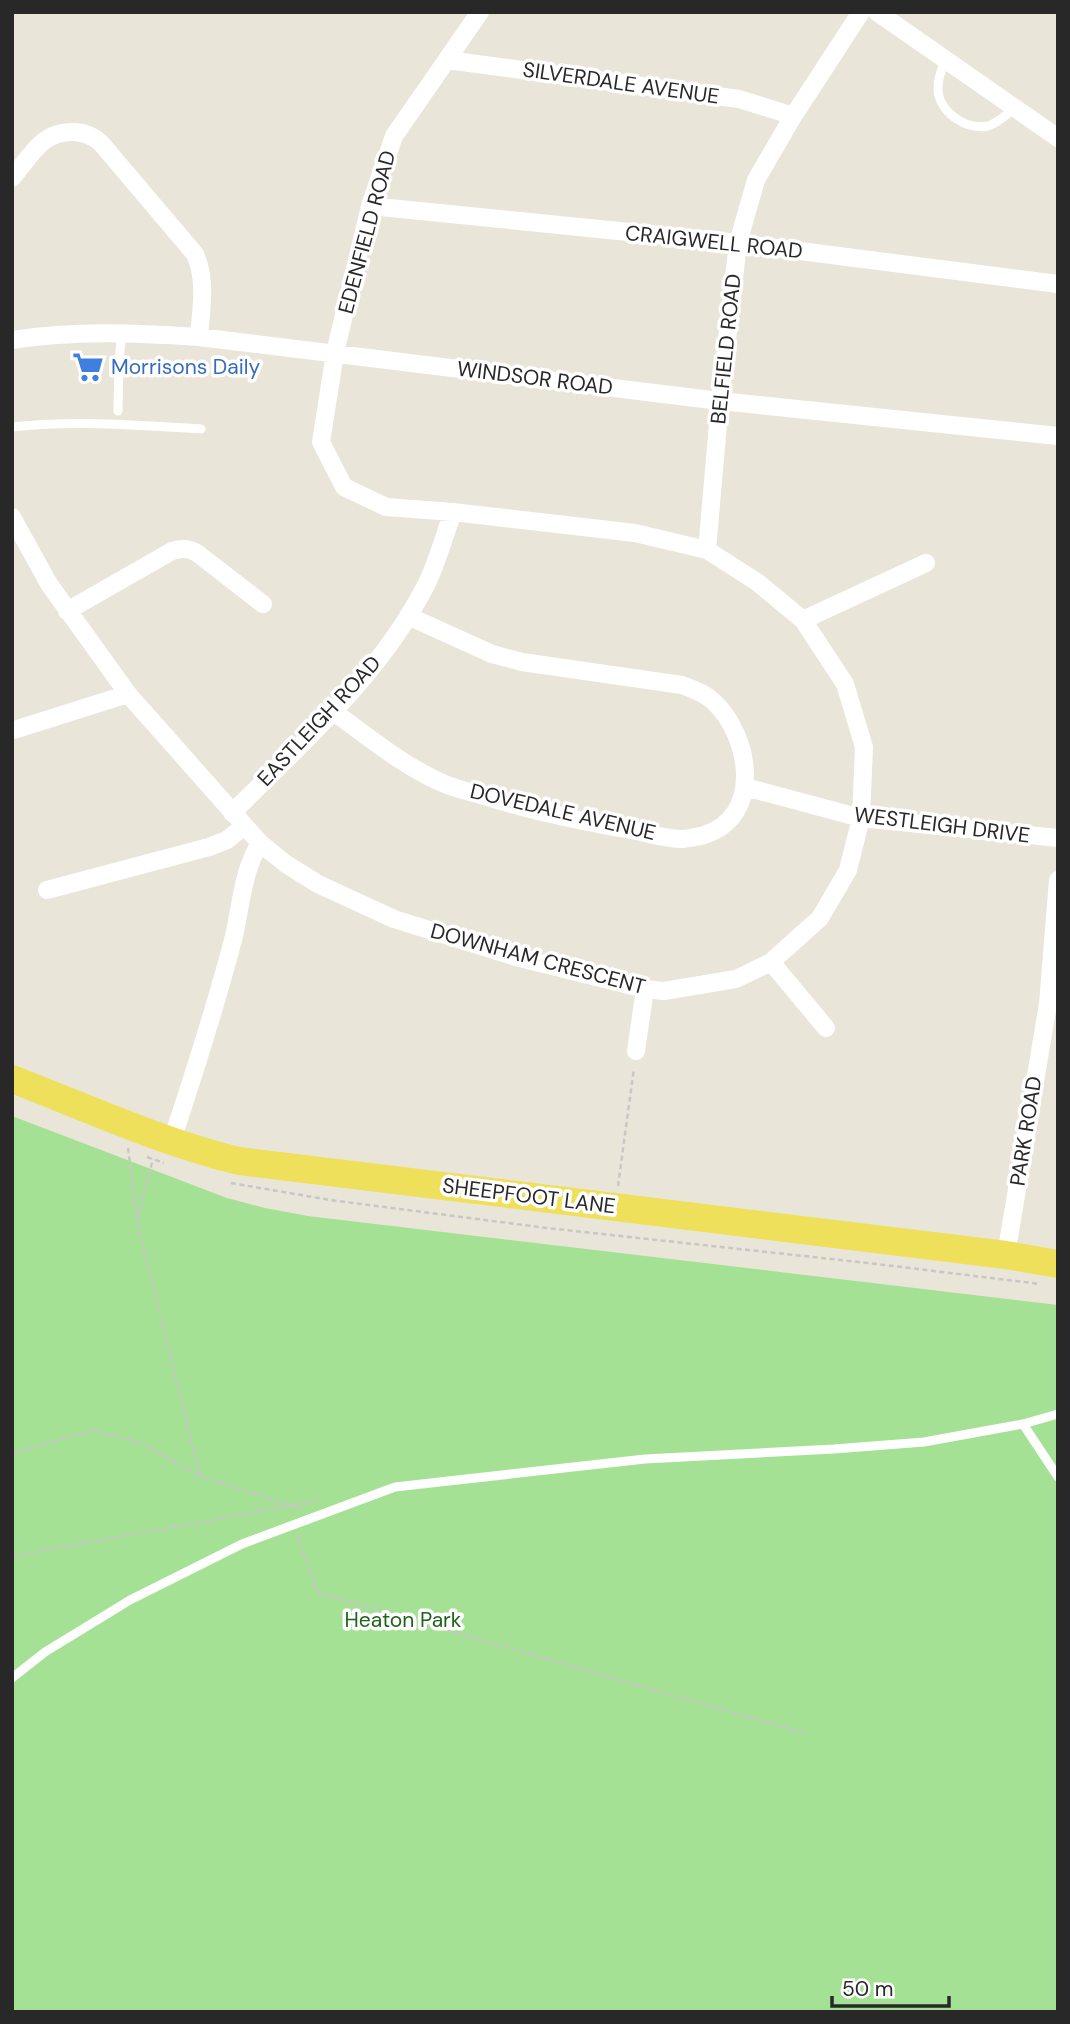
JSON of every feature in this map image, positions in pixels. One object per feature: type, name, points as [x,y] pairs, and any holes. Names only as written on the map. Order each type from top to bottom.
[{"type":"main road","name":"SHEEPFOOT LANE","points":[[12,1079],[213,1155],[239,1161],[1006,1255],[1058,1264]]},
{"type":"street","name":"EDENFIELD ROAD","points":[[335,353],[370,206],[394,136],[480,12]]},
{"type":"street","name":"BELFIELD ROAD","points":[[707,550],[738,243],[756,180],[792,118],[861,12]]},
{"type":"street","points":[[877,12],[1058,138]]},
{"type":"street","name":"SILVERDALE AVENUE","points":[[447,60],[739,99],[792,118]]},
{"type":"street","points":[[12,178],[41,142],[54,134],[91,135],[100,142],[195,254],[201,266],[203,280],[199,337]]},
{"type":"street","name":"CRAIGWELL ROAD","points":[[370,206],[738,243],[1058,284]]},
{"type":"street","name":"WINDSOR ROAD","points":[[12,340],[43,335],[122,332],[199,337],[720,401],[1058,436]]},
{"type":"street","name":"DOWNHAM CRESCENT","points":[[12,517],[49,584],[128,694],[260,843],[286,864],[318,884],[394,919],[516,957],[645,989],[664,991],[736,979],[771,962],[820,918],[848,870],[862,818],[864,747],[845,684],[803,620],[758,582],[707,550],[635,533],[386,507],[344,487],[321,442],[335,353]]},
{"type":"street","name":"EASTLEIGH ROAD","points":[[47,890],[227,840],[238,819],[374,666],[426,585],[453,512]]},
{"type":"street","points":[[67,611],[180,549],[190,549],[197,553],[263,604]]},
{"type":"street","points":[[803,620],[926,564]]},
{"type":"street","points":[[408,615],[492,654],[522,662],[682,685],[705,694],[717,704],[738,741],[744,761],[745,787]]},
{"type":"street","points":[[14,730],[128,694]]},
{"type":"street","name":"DOVEDALE AVENUE","points":[[334,712],[390,754],[441,783],[510,804],[592,823],[682,839],[704,835],[730,821],[738,811],[745,787]]},
{"type":"street","name":"WESTLEIGH DRIVE","points":[[745,787],[862,818],[1058,838]]},
{"type":"street","points":[[167,1138],[216,1001],[240,915],[248,869],[260,843]]},
{"type":"street","name":"PARK ROAD","points":[[1006,1255],[1053,1004],[1058,880]]},
{"type":"street","points":[[771,962],[826,1028]]},
{"type":"street","points":[[636,1051],[645,989]]},
{"type":"lane","points":[[945,60],[937,88],[941,103],[953,117],[967,125],[985,127],[1000,120],[1015,108]]},
{"type":"lane","points":[[118,411],[122,332]]},
{"type":"lane","points":[[12,427],[42,424],[123,424],[201,429]]},
{"type":"lane","points":[[12,1678],[45,1652],[130,1600],[242,1544],[394,1487],[645,1459],[834,1450],[924,1442],[1023,1424],[1058,1414]]},
{"type":"lane","points":[[1023,1424],[1058,1477]]},
{"type":"path","points":[[615,1207],[636,1051]]},
{"type":"path","points":[[137,1221],[167,1138]]},
{"type":"path","points":[[128,1148],[137,1221],[200,1476]]},
{"type":"path","points":[[12,1453],[93,1430],[141,1443],[200,1476],[321,1515]]},
{"type":"path","points":[[12,1556],[330,1499]]},
{"type":"path","points":[[293,1525],[318,1594],[807,1734]]},
{"type":"green space","name":"Heaton Park","points":[[12,1116],[227,1198],[308,1216],[1058,1305],[1058,2012],[12,2012]]},
{"type":"place","name":"Morrisons Daily","points":[[88,367]]}]
